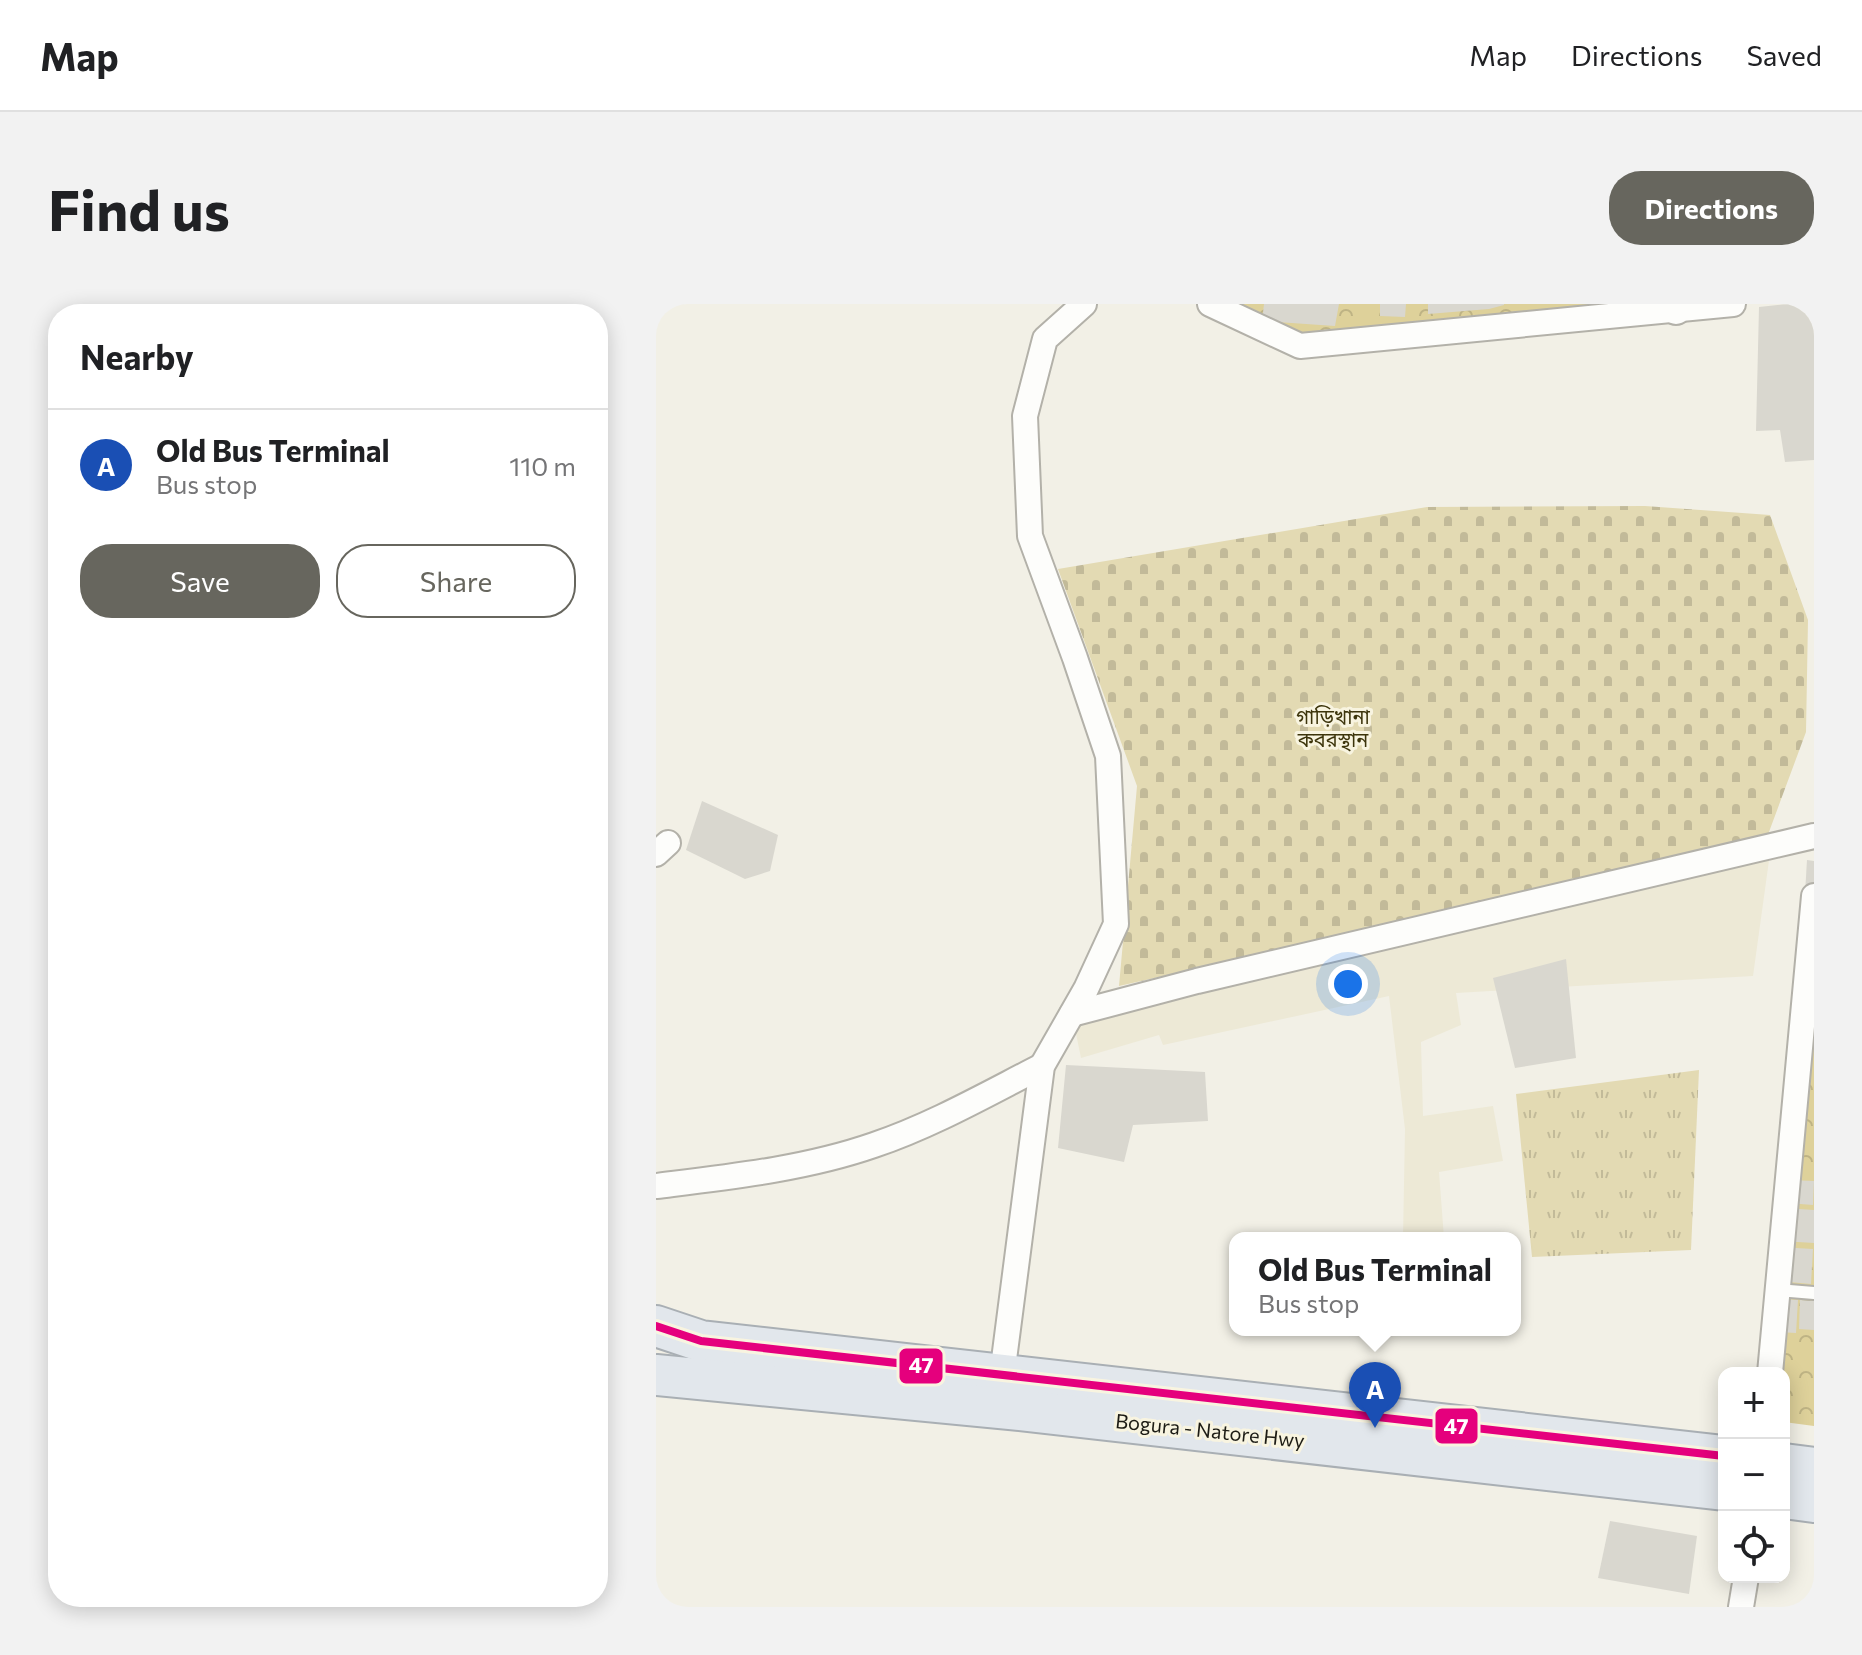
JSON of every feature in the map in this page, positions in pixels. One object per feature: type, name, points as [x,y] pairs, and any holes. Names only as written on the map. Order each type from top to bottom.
[{"type":"highway","name":"Bogura - Natore Hwy","points":[[656,1326],[698,1360],[1026,1411],[1718,1489]]},
{"type":"highway","name":"Bogura - Natore Hwy","points":[[698,1360],[1002,1375],[1718,1455]]},
{"type":"highway","points":[[656,1375],[698,1360]]},
{"type":"highway","points":[[1790,1465],[1814,1468]]},
{"type":"highway","points":[[1790,1499],[1814,1502]]},
{"type":"street","points":[[1002,1375],[1042,1066],[1072,1014],[1116,924],[1108,756],[1030,536],[1025,416],[1045,339],[1084,304]]},
{"type":"street","points":[[1210,304],[1300,346],[1676,307],[1733,304]]},
{"type":"street","points":[[1072,1014],[1212,977],[1814,836]]},
{"type":"street","points":[[1771,1367],[1814,896]]},
{"type":"street","points":[[656,1186],[729,1177],[874,1145],[946,1116],[1042,1066]]},
{"type":"street","points":[[1741,1607],[1745,1583]]},
{"type":"lane","points":[[1777,1290],[1814,1293]]},
{"type":"shaded area","points":[[1771,846],[1753,976],[1456,993],[1461,1025],[1421,1042],[1423,1116],[1493,1106],[1503,1161],[1439,1172],[1444,1232],[1403,1232],[1405,1129],[1389,996],[1163,1045],[1159,1035],[1081,1058],[1072,1014]]},
{"type":"green space","points":[[1210,304],[1740,304],[1300,346]]},
{"type":"green space","name":"গাড়িখানা কবরস্থান","points":[[1645,506],[1770,515],[1808,620],[1806,732],[1766,840],[1119,986],[1137,786],[1058,569],[1427,507]]},
{"type":"green space","points":[[1814,896],[1814,1426],[1790,1423],[1790,1367],[1771,1367]]},
{"type":"green space","points":[[1699,1070],[1691,1250],[1532,1257],[1516,1094]]},
{"type":"building","points":[[1264,304],[1339,304],[1335,326],[1262,321]]},
{"type":"building","points":[[1380,304],[1406,304],[1405,317],[1380,316]]},
{"type":"building","points":[[1428,304],[1504,304],[1504,305],[1428,314]]},
{"type":"building","points":[[1814,304],[1814,460],[1785,462],[1780,430],[1756,431],[1759,307]]},
{"type":"building","points":[[702,801],[778,835],[770,871],[745,879],[686,850]]},
{"type":"building","points":[[1807,860],[1814,861],[1814,911],[1804,910]]},
{"type":"building","points":[[1566,959],[1576,1058],[1515,1068],[1493,978]]},
{"type":"building","points":[[1066,1065],[1205,1072],[1208,1121],[1133,1125],[1124,1162],[1058,1148]]},
{"type":"building","points":[[1790,1180],[1814,1181],[1813,1205],[1788,1203]]},
{"type":"building","points":[[1784,1208],[1814,1210],[1814,1243],[1782,1241]]},
{"type":"building","points":[[1779,1247],[1813,1249],[1811,1284],[1777,1281]]},
{"type":"building","points":[[1780,1299],[1798,1300],[1796,1333],[1778,1332]]},
{"type":"building","points":[[1800,1300],[1814,1301],[1814,1330],[1799,1329]]},
{"type":"building","points":[[1610,1521],[1697,1536],[1689,1594],[1598,1578]]},
{"type":"transit line","name":"47","points":[[656,1326],[701,1341],[1718,1455]]},
{"type":"place","name":"Old Bus Terminal","points":[[1375,1428]]}]
